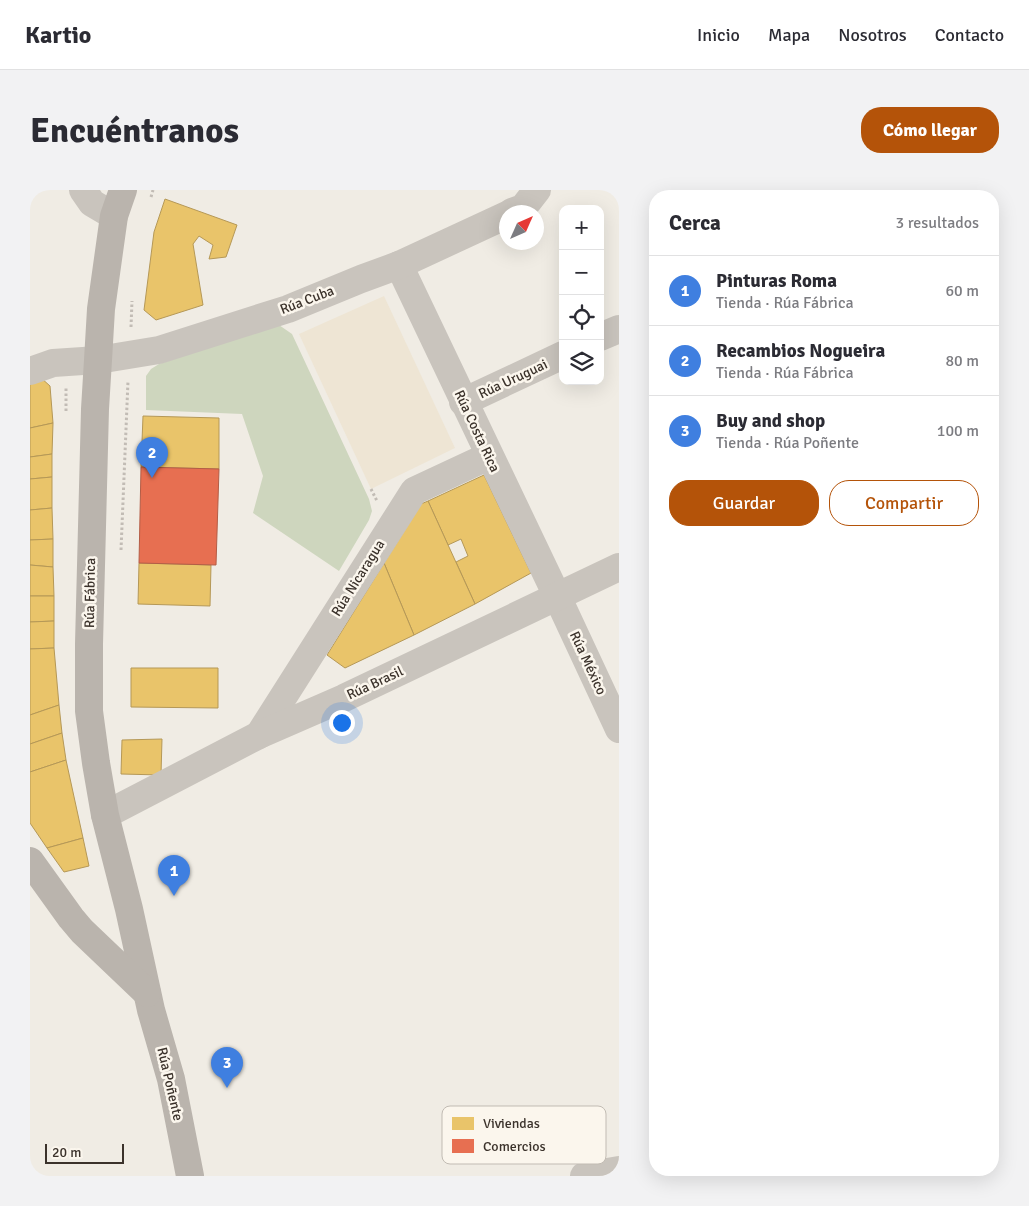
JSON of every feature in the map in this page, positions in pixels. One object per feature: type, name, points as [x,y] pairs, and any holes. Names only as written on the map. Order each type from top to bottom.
[{"type":"street","points":[[83,190],[92,203],[114,216]]},
{"type":"street","name":"Rúa Fábrica","points":[[123,190],[114,216],[101,310],[95,418],[89,712],[105,815],[147,993]]},
{"type":"street","points":[[525,205],[537,190]]},
{"type":"street","name":"Rúa Cuba","points":[[30,371],[53,363],[98,360],[152,351],[288,309],[361,278],[398,266],[499,218]]},
{"type":"street","name":"Rúa Costa Rica","points":[[398,266],[557,596]]},
{"type":"street","points":[[604,336],[619,329]]},
{"type":"street","name":"Rúa Uruguai","points":[[463,402],[559,357]]},
{"type":"street","name":"Rúa Nicaragua","points":[[259,735],[414,491],[488,456]]},
{"type":"street","name":"Rúa Brasil","points":[[105,815],[259,735],[344,698],[619,567]]},
{"type":"street","name":"Rúa México","points":[[557,596],[619,729]]},
{"type":"street","points":[[30,861],[82,931],[147,993]]},
{"type":"street","points":[[82,931],[92,933],[108,929],[125,917],[128,909]]},
{"type":"street","name":"Rúa Poñente","points":[[147,993],[171,1079],[190,1176]]},
{"type":"street","points":[[584,1176],[619,1170]]},
{"type":"green space","points":[[279,325],[292,334],[369,499],[372,511],[369,520],[339,571],[253,513],[263,476],[242,414],[146,410],[146,376],[151,369],[159,364]]},
{"type":"shaded area","points":[[384,296],[455,448],[371,489],[299,334]]},
{"type":"building: Viviendas","points":[[165,199],[237,225],[226,257],[209,259],[213,245],[199,236],[193,244],[203,305],[156,320],[144,310],[154,232]]},
{"type":"building: Viviendas","points":[[40,377],[50,386],[53,423],[30,428],[30,381]]},
{"type":"building: Viviendas","points":[[143,416],[219,418],[219,469],[141,467]]},
{"type":"building: Viviendas","points":[[53,423],[52,454],[30,457],[30,428]]},
{"type":"building: Viviendas","points":[[52,454],[52,477],[30,479],[30,457]]},
{"type":"building: Viviendas","points":[[484,475],[531,573],[475,604],[456,562],[468,556],[461,539],[448,545],[428,501]]},
{"type":"building: Viviendas","points":[[52,477],[52,508],[30,510],[30,479]]},
{"type":"building: Viviendas","points":[[428,501],[475,604],[414,635],[384,563],[421,504]]},
{"type":"building: Viviendas","points":[[52,508],[53,539],[30,540],[30,510]]},
{"type":"building: Viviendas","points":[[53,539],[53,567],[30,565],[30,540]]},
{"type":"building: Viviendas","points":[[139,563],[211,565],[210,606],[138,604]]},
{"type":"building: Viviendas","points":[[384,563],[414,635],[345,668],[327,655]]},
{"type":"building: Viviendas","points":[[30,565],[53,567],[54,596],[30,596]]},
{"type":"building: Viviendas","points":[[30,596],[54,596],[54,621],[30,622]]},
{"type":"building: Viviendas","points":[[54,621],[54,648],[30,649],[30,622]]},
{"type":"building: Viviendas","points":[[54,648],[59,705],[30,715],[30,649]]},
{"type":"building: Viviendas","points":[[131,668],[218,668],[218,708],[131,707]]},
{"type":"building: Viviendas","points":[[59,705],[62,733],[30,744],[30,715]]},
{"type":"building: Viviendas","points":[[62,733],[66,760],[30,772],[30,744]]},
{"type":"building: Viviendas","points":[[162,739],[161,775],[121,774],[122,740]]},
{"type":"building: Viviendas","points":[[66,760],[83,838],[47,848],[30,823],[30,772]]},
{"type":"building: Viviendas","points":[[83,838],[89,866],[64,872],[47,848]]},
{"type":"building: Comercios","points":[[141,467],[219,469],[216,565],[139,563]]},
{"type":"place","name":"Recambios Nogueira","points":[[152,478]]},
{"type":"place","name":"Pinturas Roma","points":[[174,896]]},
{"type":"place","name":"Buy and shop","points":[[227,1088]]}]
